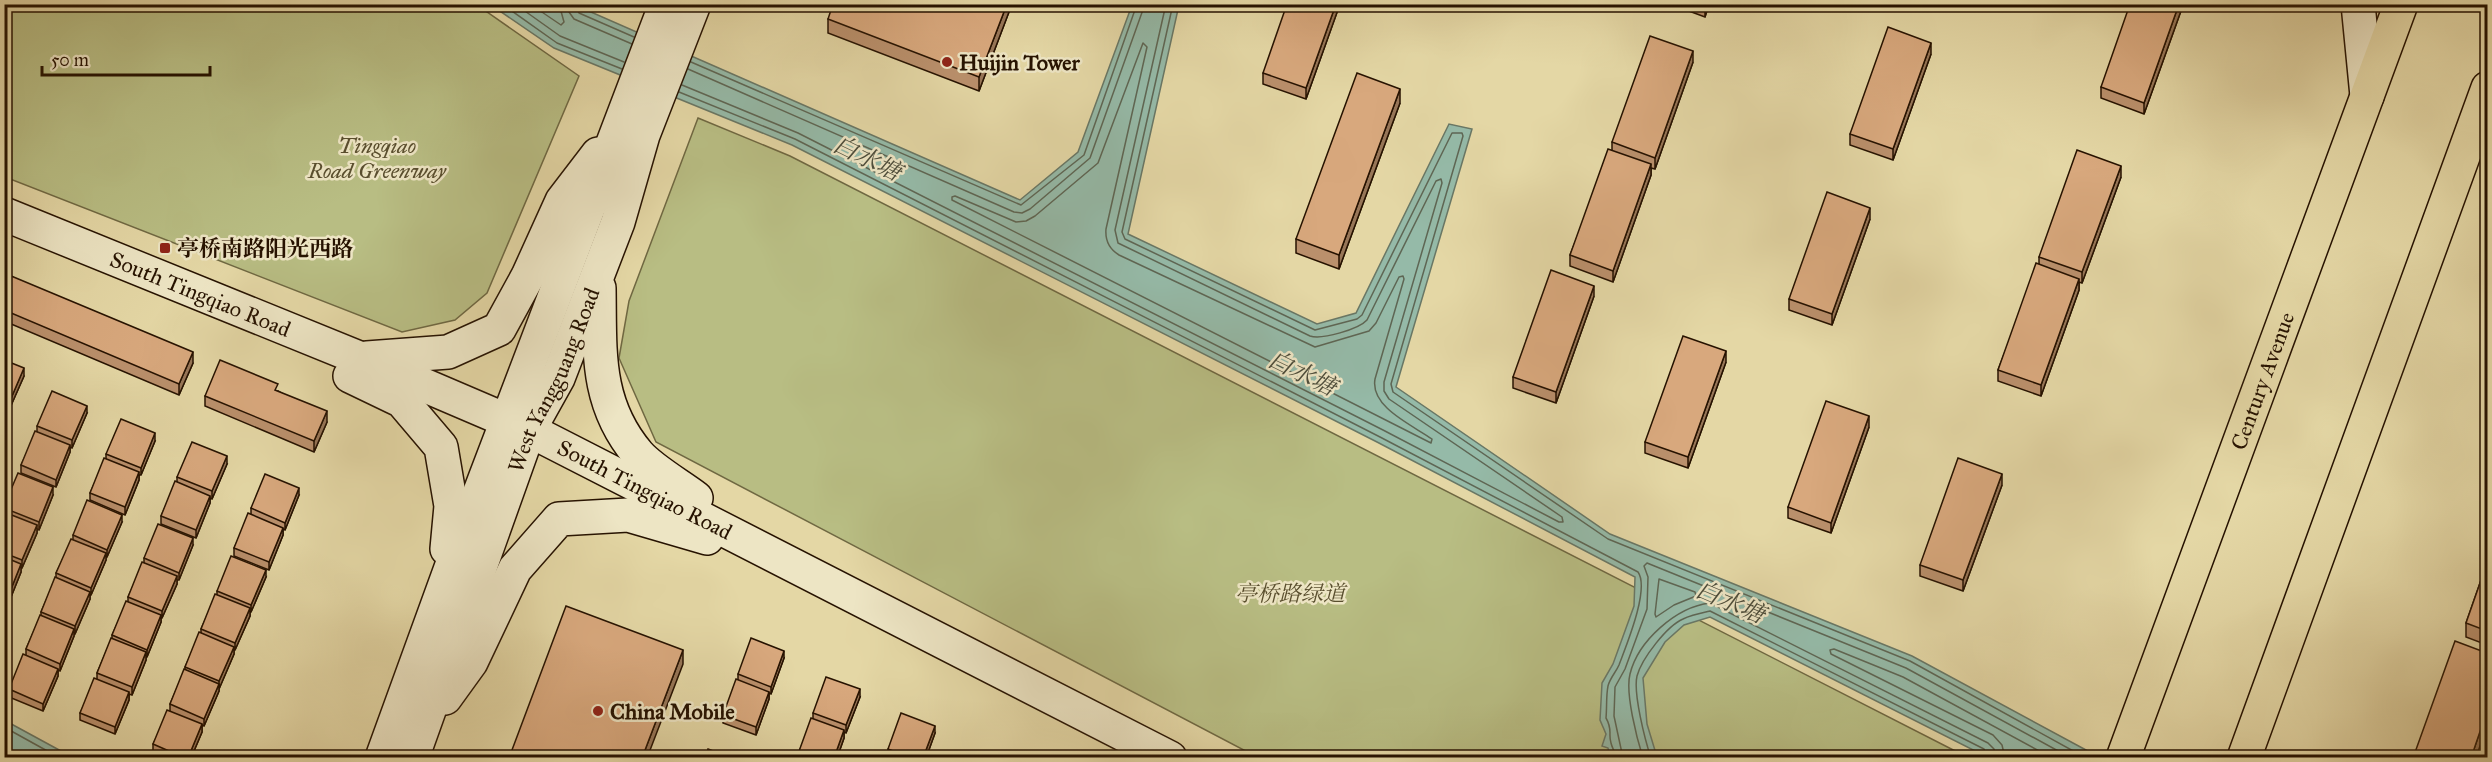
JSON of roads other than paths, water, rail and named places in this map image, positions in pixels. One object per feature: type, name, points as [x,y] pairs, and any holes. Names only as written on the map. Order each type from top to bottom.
[{"type":"main road","name":"Century Avenue","points":[[2123,757],[2401,4]]},
{"type":"main road","points":[[2244,758],[2487,88]]},
{"type":"street","name":"West Yangguang Road","points":[[382,758],[444,589],[519,426],[558,378],[618,222],[631,131],[666,4]]},
{"type":"street","name":"West Yangguang Road","points":[[417,745],[519,426],[631,131],[693,4]]},
{"type":"street","points":[[2358,4],[2367,96]]},
{"type":"street","points":[[362,359],[447,352],[499,328],[528,276],[562,201],[631,131]]},
{"type":"street","points":[[2435,232],[2487,134]]},
{"type":"street","name":"South Tingqiao Road","points":[[4,214],[362,359],[519,426],[1170,758]]},
{"type":"street","points":[[599,271],[600,368],[612,417],[639,455],[786,561]]},
{"type":"street","points":[[298,333],[341,371],[402,401],[441,447],[452,506],[444,589]]},
{"type":"street","points":[[417,745],[471,662],[515,569],[559,519],[628,515],[786,561]]},
{"type":"water","name":"白水塘","points":[[491,5],[575,5],[1020,200],[1078,152],[1132,5],[1179,5],[1128,234],[1317,324],[1356,313],[1449,124],[1472,129],[1396,387],[1610,534],[1912,656],[2099,757],[1987,757],[1710,617],[1684,625],[1665,642],[1643,678],[1647,724],[1657,757],[1610,757],[1608,748],[1602,746],[1606,734],[1600,720],[1602,683],[1613,664],[1634,606],[1635,577],[1377,442],[792,145],[554,48]]},
{"type":"water","points":[[4,720],[72,757],[5,757]]},
{"type":"place","name":"Huijin Tower","points":[[947,62]]},
{"type":"place","name":"亭桥南路阳光西路","points":[[165,248]]},
{"type":"place","name":"China Mobile","points":[[598,711]]},
{"type":"park label","name":"Tingqiao Road Greenway","points":[[377,158]]},
{"type":"park label","name":"亭桥路绿道","points":[[1290,593]]}]
